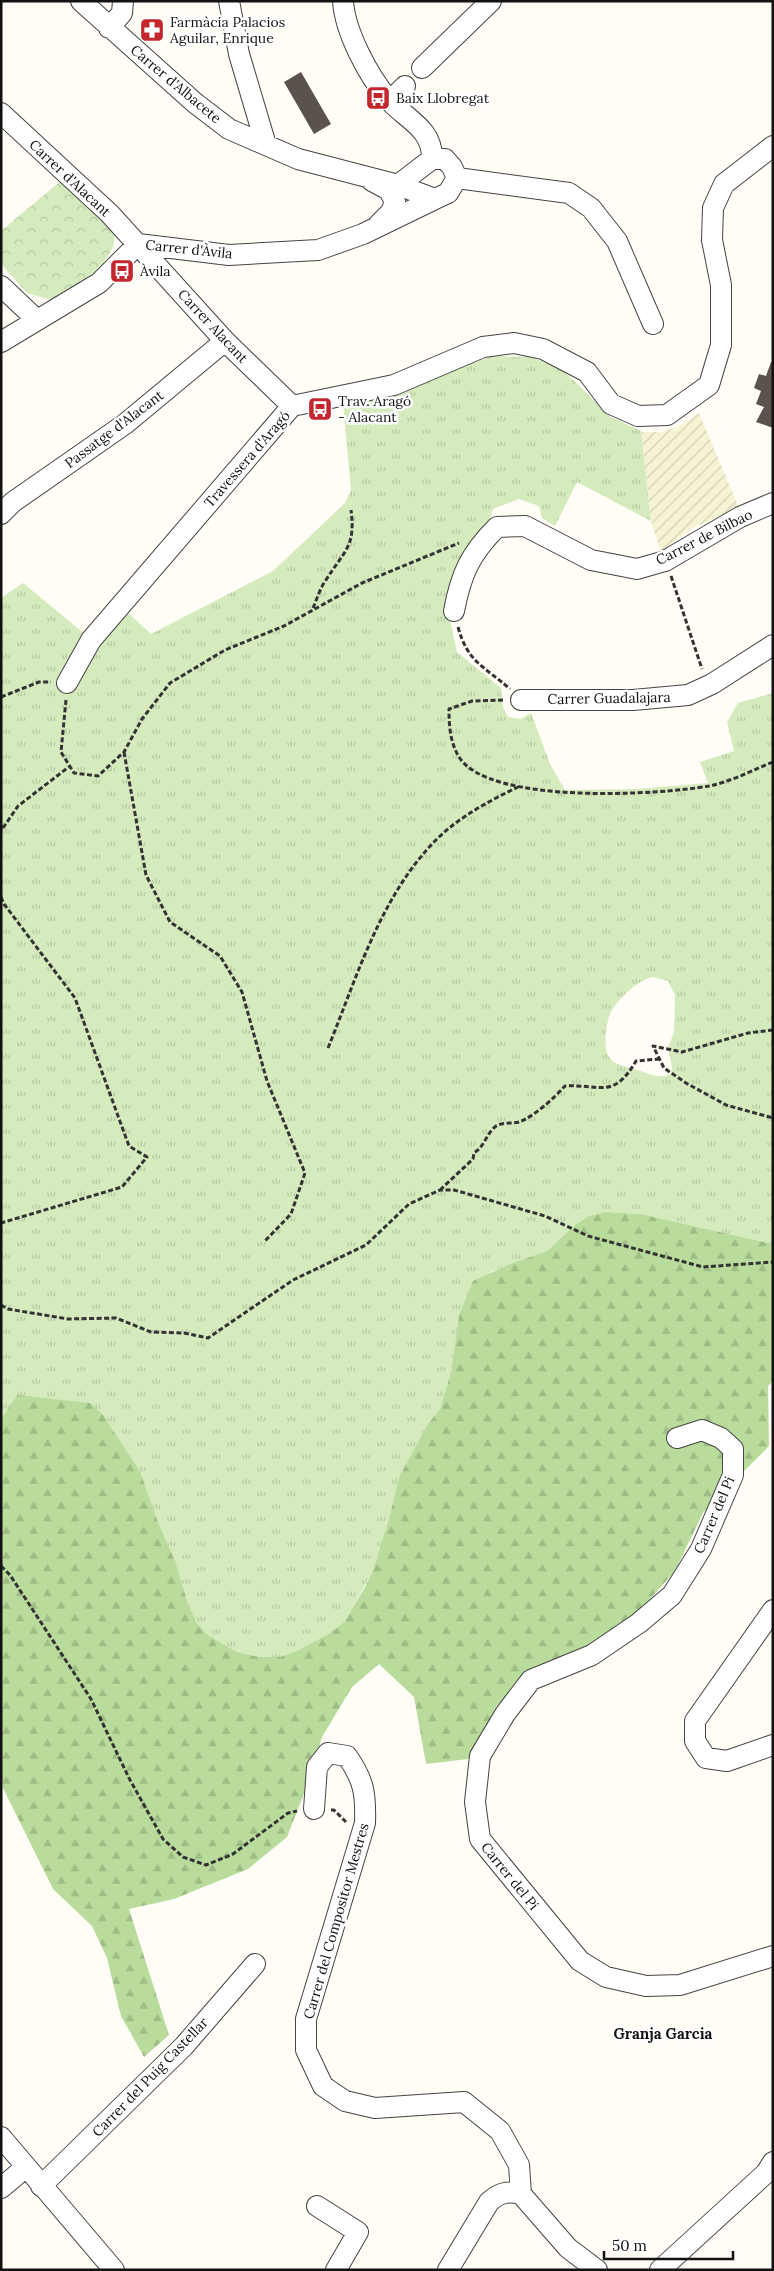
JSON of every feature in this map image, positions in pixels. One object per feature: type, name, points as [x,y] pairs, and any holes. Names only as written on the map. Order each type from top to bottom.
[{"type":"street","name":"Carrer d'Albacete","points":[[81,1],[109,28],[195,102],[229,128],[298,159],[366,178],[398,184],[435,199]]},
{"type":"street","points":[[109,28],[122,14],[123,1]]},
{"type":"street","points":[[230,1],[239,54],[266,145]]},
{"type":"street","points":[[343,1],[344,15],[352,39],[390,101],[422,128],[432,148],[427,163]]},
{"type":"street","points":[[422,68],[491,1]]},
{"type":"street","points":[[390,101],[405,86]]},
{"type":"street","name":"Carrer d'Alacant","points":[[1,113],[110,214],[138,244]]},
{"type":"street","name":"Travessera d'Aragó","points":[[68,683],[91,640],[292,406],[394,384],[483,347],[514,343],[543,349],[587,372],[611,404],[638,416],[666,415],[709,384],[720,344],[720,285],[712,240],[713,208],[724,184],[773,146]]},
{"type":"street","points":[[398,184],[427,163],[444,159],[452,167],[457,178]]},
{"type":"street","name":"Carrer d'Albacete","points":[[366,178],[390,175],[427,163]]},
{"type":"street","name":"Carrer d'Àvila","points":[[366,178],[389,190],[395,202],[391,212],[374,228]]},
{"type":"street","points":[[435,199],[448,192],[457,178]]},
{"type":"street","points":[[457,178],[569,193],[591,208],[617,241],[653,324]]},
{"type":"street","name":"Carrer d'Àvila","points":[[1,342],[99,283],[138,244],[229,255],[318,250],[374,228],[435,199]]},
{"type":"street","name":"Carrer Alacant","points":[[138,244],[225,341],[292,406]]},
{"type":"street","points":[[2,288],[37,320]]},
{"type":"street","name":"Passatge d'Alacant","points":[[5,502],[126,424],[225,341]]},
{"type":"street","name":"Carrer de Bilbao","points":[[454,611],[460,581],[468,560],[496,527],[525,526],[591,560],[637,569],[665,561],[740,517],[773,503]]},
{"type":"street","name":"Carrer Guadalajara","points":[[521,700],[633,700],[688,696],[712,684],[773,645]]},
{"type":"street","name":"Carrer del Pi","points":[[677,1438],[702,1430],[720,1438],[733,1450],[733,1475],[701,1549],[672,1595],[639,1623],[592,1655],[531,1680],[520,1694],[505,1714],[480,1756],[475,1802],[480,1839],[580,1961],[606,1977],[646,1986],[680,1985],[773,1956]]},
{"type":"street","points":[[773,1610],[695,1721],[695,1740],[706,1758],[727,1762],[773,1744]]},
{"type":"street","name":"Carrer del Compositor Mestres","points":[[314,1809],[317,1767],[328,1753],[348,1756],[360,1773],[366,1796],[365,1823],[306,2019],[306,2050],[323,2086],[345,2101],[375,2108],[464,2102],[500,2132],[519,2165],[521,2194]]},
{"type":"street","name":"Carrer del Puig Castellar","points":[[41,2186],[184,2046],[255,1964]]},
{"type":"street","points":[[1,2137],[114,2270]]},
{"type":"street","points":[[660,2270],[766,2173],[773,2162]]},
{"type":"street","points":[[1,2188],[26,2167]]},
{"type":"street","points":[[448,2270],[489,2202],[497,2195],[510,2191],[521,2194],[568,2248],[596,2270]]},
{"type":"street","points":[[317,2206],[358,2232],[336,2270]]},
{"type":"path","points":[[312,610],[325,580],[345,555],[354,530],[351,510]]},
{"type":"path","points":[[1,697],[39,682],[68,683],[62,752],[74,773],[98,776],[124,752],[142,719],[170,683],[224,650],[284,626],[362,583],[463,542]]},
{"type":"path","points":[[671,576],[704,675]]},
{"type":"path","points":[[454,611],[464,648],[474,660],[521,700]]},
{"type":"path","points":[[521,700],[472,701],[449,709],[449,734],[460,758],[476,772],[518,787],[563,793],[684,789],[711,786],[773,762]]},
{"type":"path","points":[[124,752],[146,875],[170,922],[220,956],[242,992],[267,1081],[305,1173],[291,1214],[264,1242]]},
{"type":"path","points":[[1,832],[2,826],[18,806],[70,766]]},
{"type":"path","points":[[328,1048],[378,927],[400,884],[438,839],[470,812],[518,787]]},
{"type":"path","points":[[1,896],[4,904],[75,998],[129,1146],[147,1157],[122,1187],[1,1223]]},
{"type":"path","points":[[773,1030],[740,1035],[682,1052],[653,1046],[664,1068],[686,1083],[726,1105],[773,1118]]},
{"type":"path","points":[[1,1305],[8,1309],[68,1319],[116,1318],[151,1332],[184,1333],[208,1338],[293,1280],[366,1245],[409,1204],[440,1190],[473,1159],[474,1153],[480,1149],[487,1135],[497,1125],[519,1122],[558,1094],[565,1086],[594,1089],[619,1084],[628,1075],[636,1061],[659,1059]]},
{"type":"path","points":[[440,1190],[454,1190],[545,1216],[588,1236],[703,1266],[773,1262]]},
{"type":"path","points":[[1,1566],[10,1575],[91,1699],[130,1780],[163,1839],[183,1857],[206,1865],[233,1854],[288,1812],[314,1809],[334,1810],[361,1838]]},
{"type":"shaded area","points":[[699,413],[739,508],[690,529],[661,553],[651,521],[641,432],[660,432],[678,427]]},
{"type":"green space","points":[[62,180],[112,229],[114,240],[111,250],[95,271],[51,300],[27,293],[1,264],[1,231]]},
{"type":"green space","points":[[493,356],[532,357],[565,372],[611,417],[641,431],[651,521],[577,482],[555,526],[542,518],[539,506],[519,499],[493,509],[488,525],[458,563],[448,611],[457,652],[501,688],[503,707],[508,717],[521,719],[531,713],[550,764],[565,790],[637,789],[708,783],[700,762],[734,751],[727,722],[738,703],[773,693],[773,1244],[641,1214],[606,1212],[589,1216],[575,1225],[547,1251],[491,1272],[459,1316],[451,1372],[440,1409],[427,1425],[399,1477],[390,1515],[373,1570],[345,1621],[332,1632],[299,1650],[280,1657],[260,1657],[237,1652],[208,1635],[197,1623],[188,1604],[176,1563],[158,1522],[140,1471],[103,1415],[8,1411],[1,1420],[1,598],[23,583],[98,645],[127,612],[151,634],[273,571],[345,503],[351,490],[343,404],[424,381]],"holes":[[[653,977],[668,981],[675,995],[674,1032],[668,1048],[672,1066],[671,1074],[656,1076],[616,1063],[610,1058],[606,1049],[607,1027],[612,1010],[624,995],[641,982]]]},
{"type":"green space","points":[[606,1212],[641,1214],[773,1244],[773,1381],[768,1386],[769,1446],[703,1513],[675,1571],[643,1607],[602,1639],[540,1671],[497,1705],[468,1759],[426,1764],[414,1697],[379,1664],[352,1687],[322,1737],[307,1786],[287,1837],[248,1869],[174,1899],[129,1909],[169,2035],[144,2057],[121,2016],[107,1958],[92,1926],[53,1889],[1,1784],[1,1420],[17,1395],[90,1403],[103,1415],[140,1471],[158,1522],[176,1563],[188,1604],[197,1623],[208,1635],[237,1652],[260,1657],[280,1657],[299,1650],[332,1632],[345,1621],[364,1589],[373,1570],[390,1515],[399,1477],[427,1425],[440,1409],[451,1372],[459,1316],[473,1281],[513,1263],[547,1251],[575,1225],[589,1216]]},
{"type":"building","points":[[301,72],[331,124],[314,134],[284,82]]},
{"type":"building","points":[[771,362],[773,362],[773,428],[756,422],[764,407],[756,404],[761,391],[754,388],[759,374],[766,376]]},
{"type":"place","name":"Farmàcia Palacios Aguilar, Enrique","points":[[152,30]]},
{"type":"place","name":"Baix Llobregat","points":[[378,98]]},
{"type":"place","name":"Àvila","points":[[122,271]]},
{"type":"place","name":"Trav. Aragó - Alacant","points":[[320,409]]},
{"type":"district","name":"Granja Garcia","points":[[663,2033]]}]
